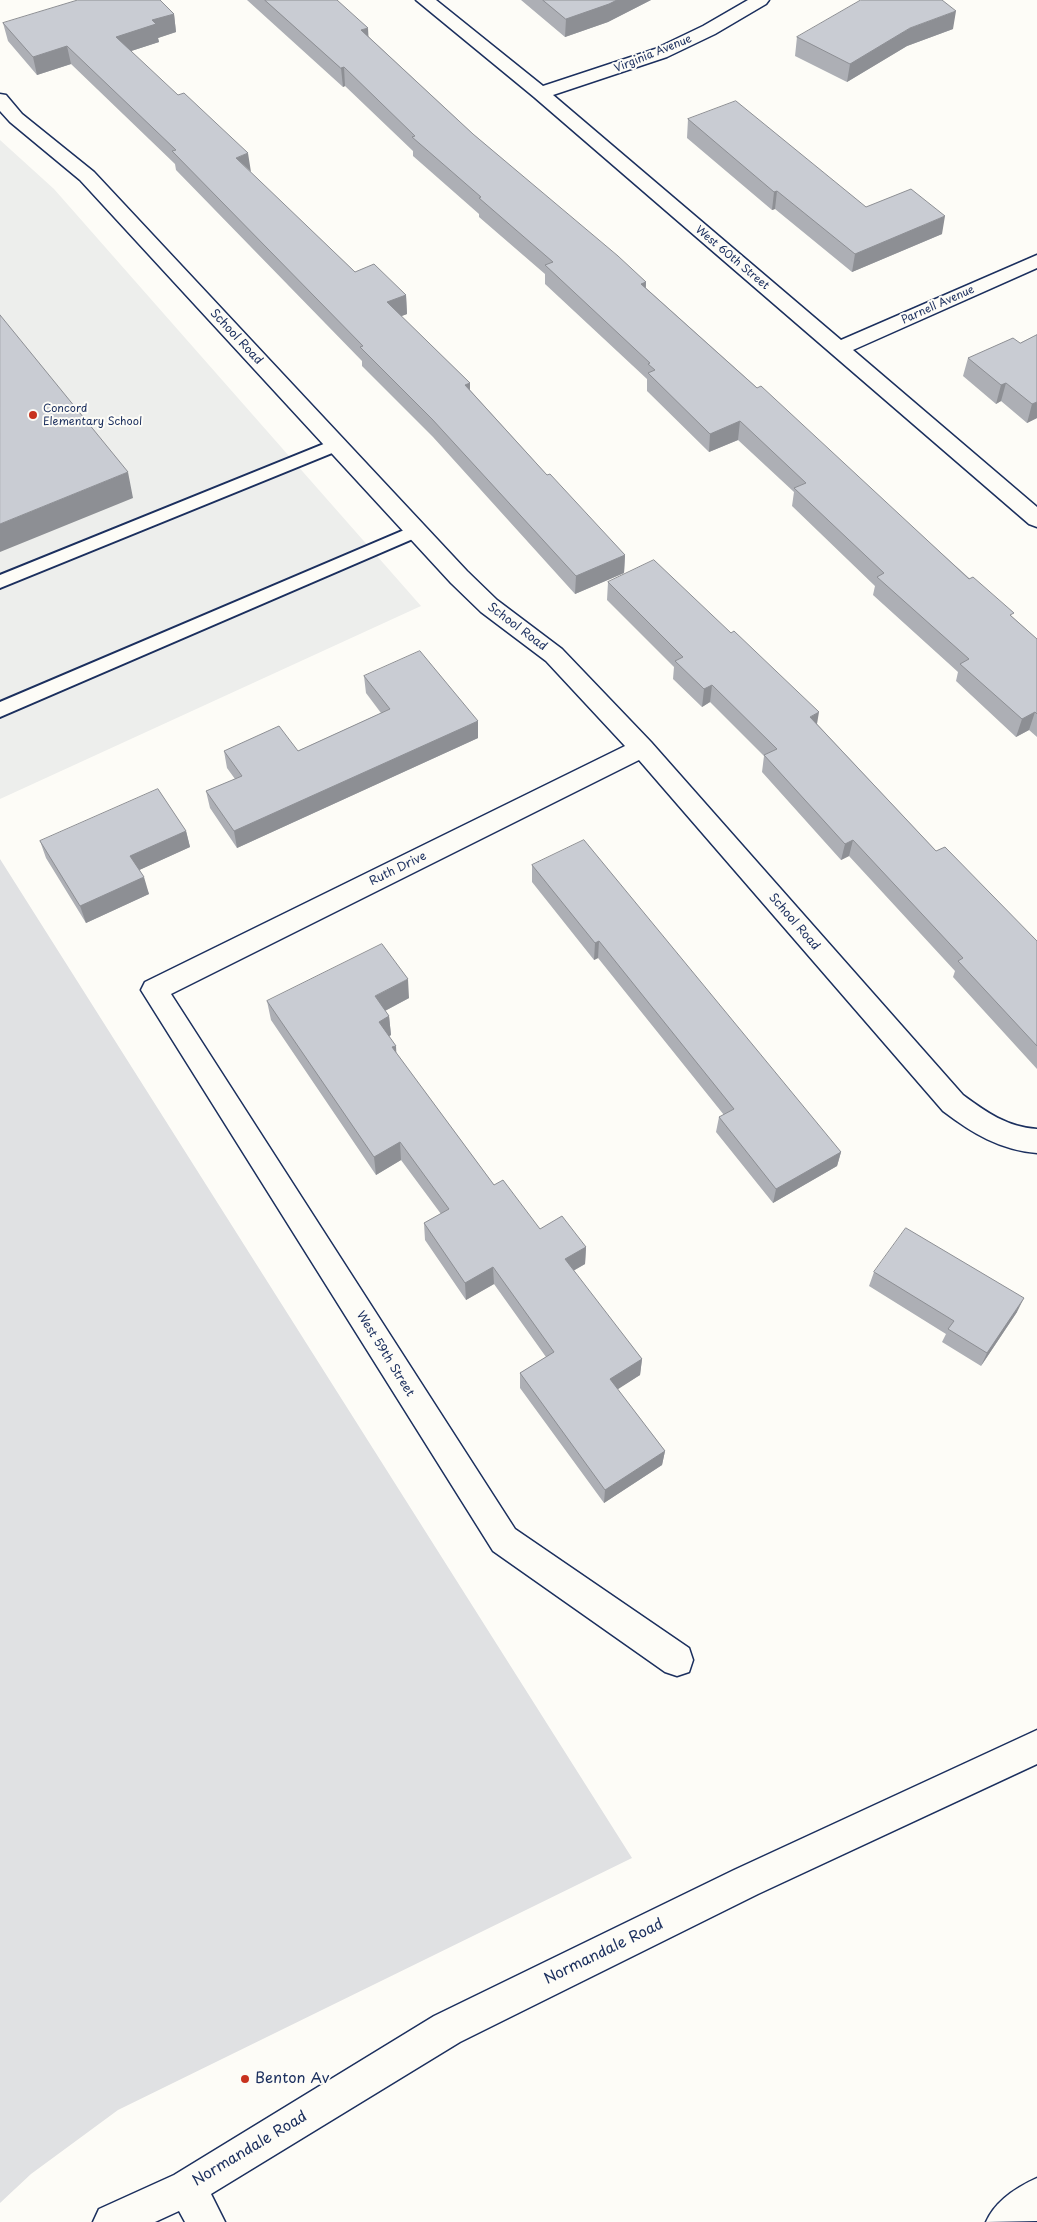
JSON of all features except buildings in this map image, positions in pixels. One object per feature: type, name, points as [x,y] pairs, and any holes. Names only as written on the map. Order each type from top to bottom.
[{"type":"main road","name":"West 60th Street","points":[[425,0],[540,94],[1037,520]]},
{"type":"main road","name":"Virginia Avenue","points":[[540,94],[661,53],[709,30],[760,0]]},
{"type":"main road","name":"School Road","points":[[0,99],[16,118],[87,176],[416,531],[489,606],[554,655],[642,748],[953,1103],[985,1127],[1019,1140],[1037,1141]]},
{"type":"main road","name":"Parnell Avenue","points":[[839,349],[1037,261]]},
{"type":"main road","name":"Ruth Drive","points":[[154,990],[642,748]]},
{"type":"main road","name":"West 59th Street","points":[[154,990],[504,1540],[677,1660]]},
{"type":"main road","name":"Normandale Road","points":[[112,2222],[187,2188],[447,2029],[746,1882],[1037,1747]]},
{"type":"main road","name":"Normandale Road","points":[[154,2222],[187,2188]]},
{"type":"main road","points":[[187,2188],[206,2222]]},
{"type":"main road","points":[[1005,2222],[1037,2197]]},
{"type":"lane","points":[[0,582],[336,445]]},
{"type":"lane","points":[[0,710],[416,531]]},
{"type":"shaded area","points":[[0,140],[54,189],[421,606],[0,799]]},
{"type":"shaded area","points":[[0,859],[632,1858],[118,2110],[31,2174],[0,2203]]},
{"type":"place","name":"Concord Elementary School","points":[[33,415]]},
{"type":"place","name":"Benton Av","points":[[245,2079]]}]
